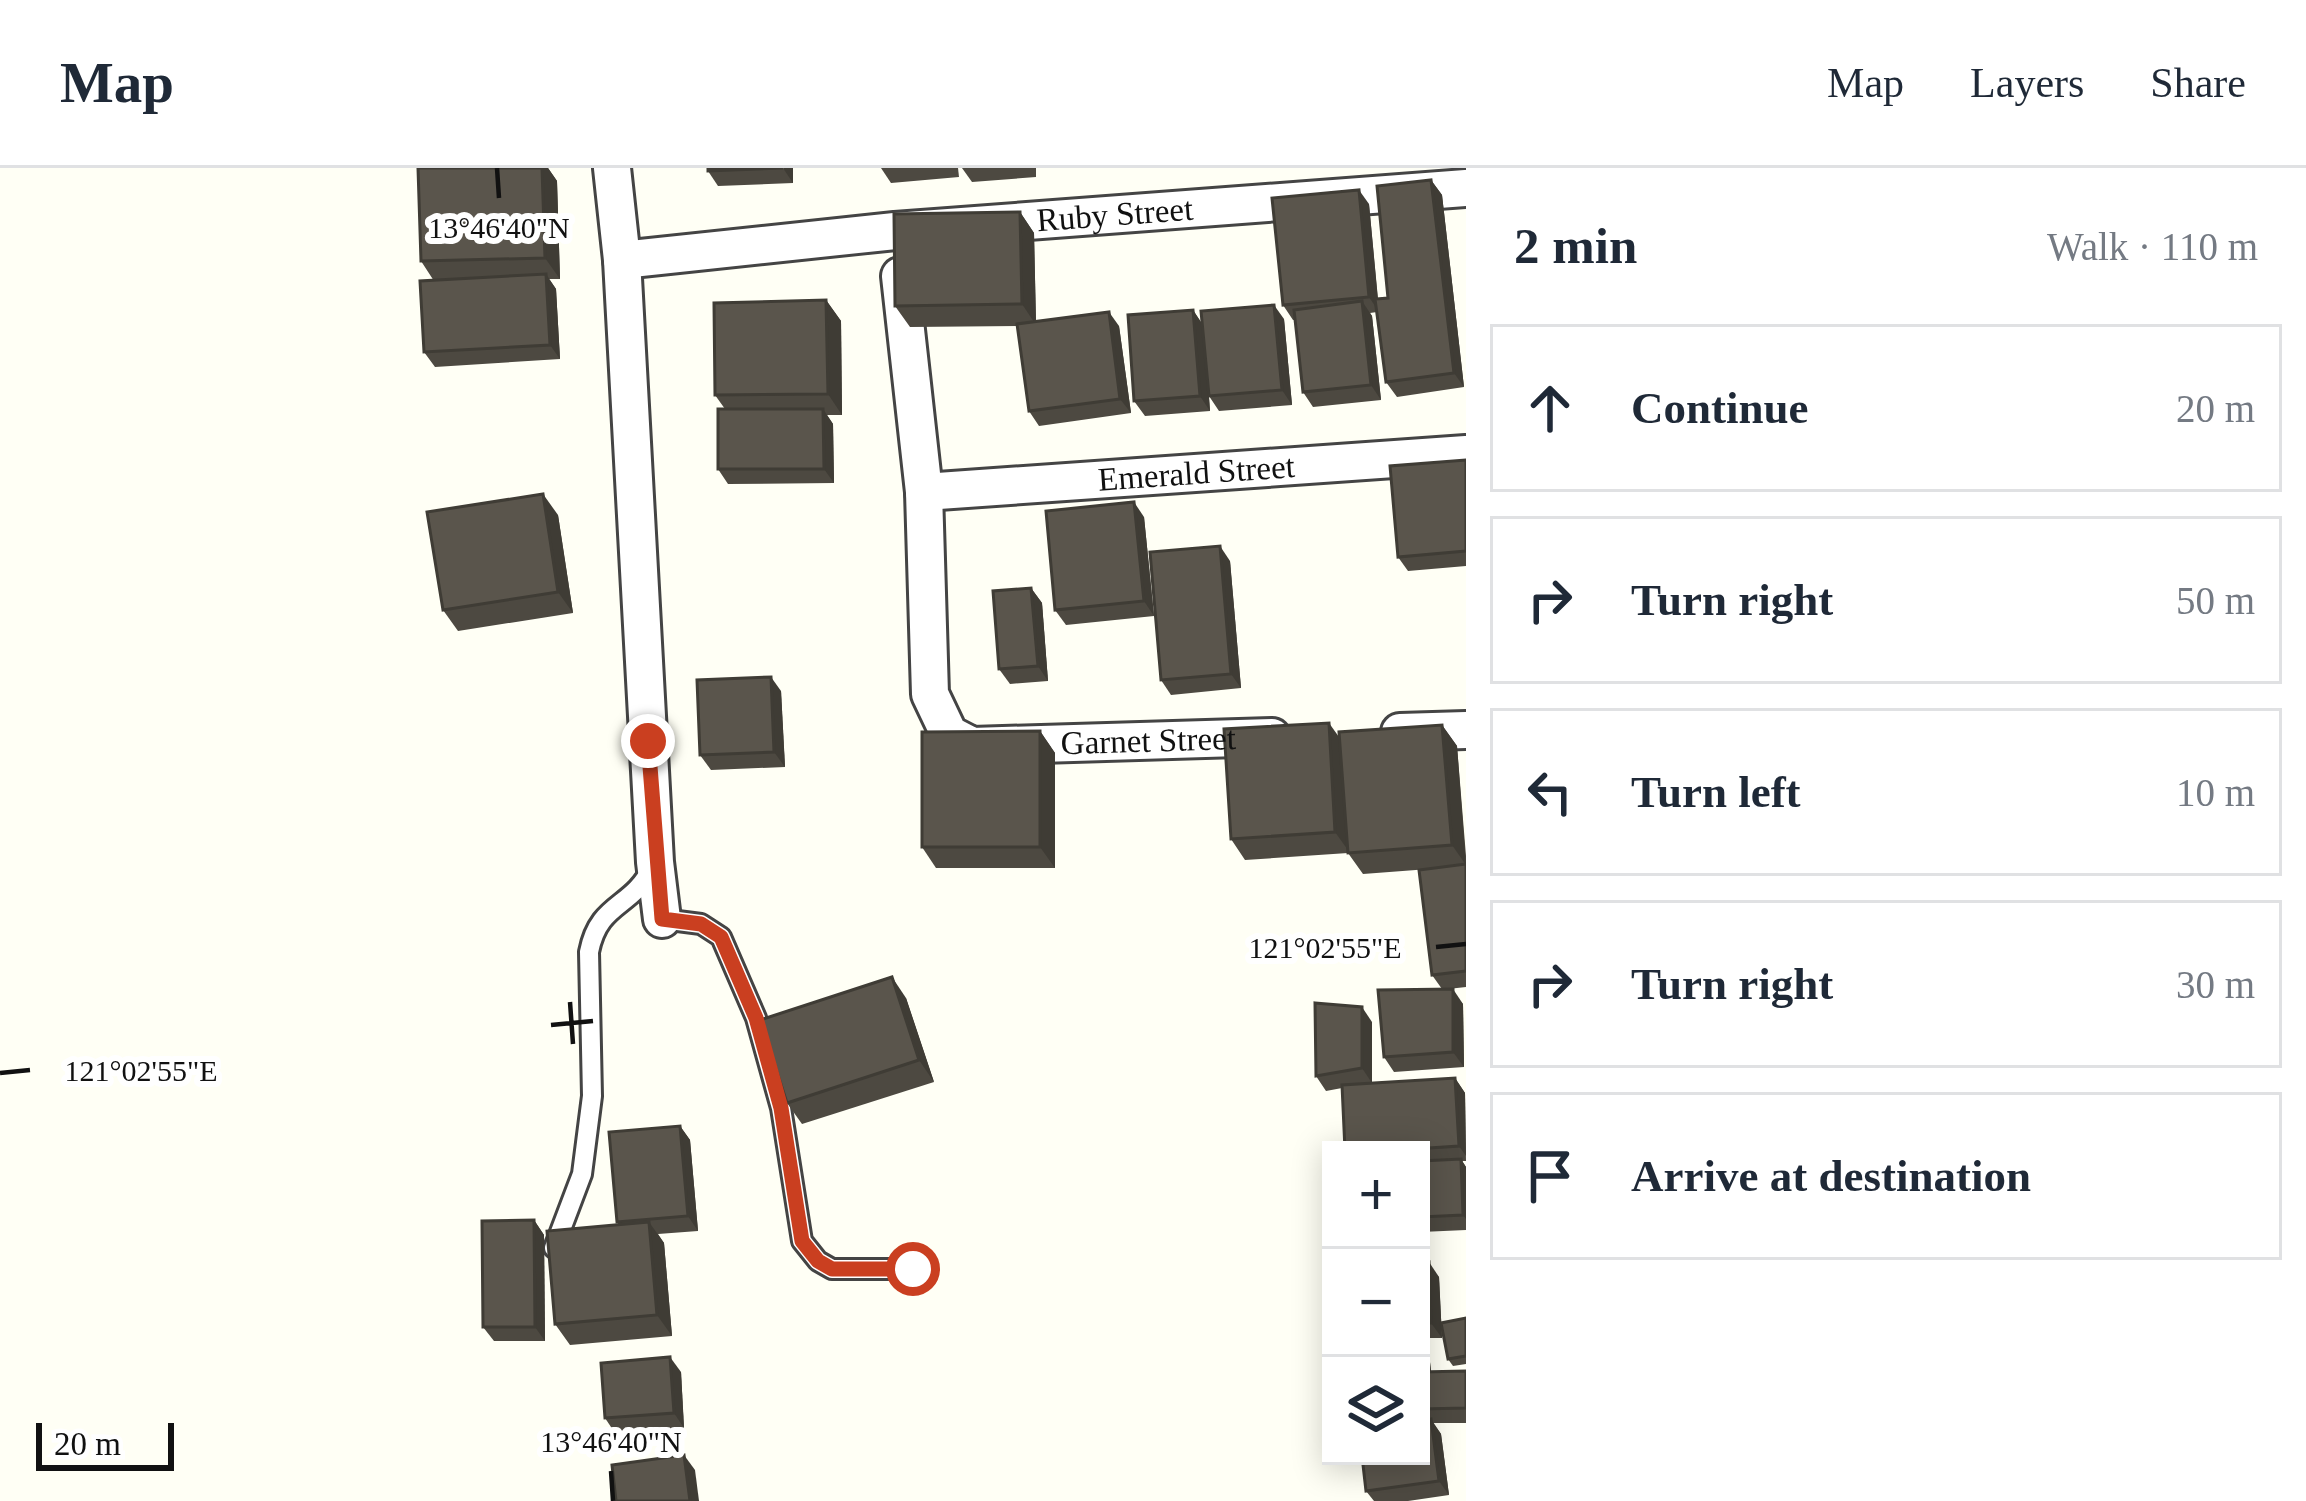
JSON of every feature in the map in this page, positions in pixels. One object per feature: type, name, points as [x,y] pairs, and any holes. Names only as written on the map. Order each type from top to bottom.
[{"type":"street","points":[[612,168],[622,260],[662,919]]},
{"type":"street","name":"Ruby Street","points":[[622,260],[895,231],[1466,188]]},
{"type":"street","points":[[895,231],[924,492]]},
{"type":"street","name":"Emerald Street","points":[[924,492],[1466,454]]},
{"type":"street","name":"Garnet Street","points":[[924,492],[930,694],[949,734],[972,746],[1301,736]]},
{"type":"street","points":[[1372,734],[1466,730]]},
{"type":"lane","points":[[554,1248],[582,1174],[592,1096],[589,952],[593,930],[603,915],[645,883],[655,862]]},
{"type":"lane","points":[[662,919],[701,924],[721,937],[747,998],[781,1108],[802,1241],[818,1261],[832,1269],[913,1269]]},
{"type":"building","points":[[418,168],[542,168],[545,258],[421,261]]},
{"type":"building","points":[[708,168],[783,168],[708,171]]},
{"type":"building","points":[[1431,180],[1454,373],[1386,382],[1375,299],[1388,298],[1377,186]]},
{"type":"building","points":[[1359,190],[1369,297],[1283,305],[1272,198]]},
{"type":"building","points":[[1020,212],[1022,304],[895,306],[894,214]]},
{"type":"building","points":[[546,274],[550,345],[424,352],[420,281]]},
{"type":"building","points":[[826,300],[828,394],[715,395],[714,303]]},
{"type":"building","points":[[1362,301],[1371,385],[1303,392],[1294,310]]},
{"type":"building","points":[[1274,305],[1282,390],[1209,396],[1201,311]]},
{"type":"building","points":[[1193,310],[1200,396],[1134,401],[1128,315]]},
{"type":"building","points":[[1109,312],[1120,399],[1029,411],[1017,324]]},
{"type":"building","points":[[718,409],[823,409],[824,469],[718,469]]},
{"type":"building","points":[[1466,460],[1466,551],[1398,557],[1390,466]]},
{"type":"building","points":[[543,494],[558,592],[443,610],[427,512]]},
{"type":"building","points":[[1134,502],[1144,601],[1055,610],[1046,511]]},
{"type":"building","points":[[1220,546],[1231,674],[1161,680],[1150,552]]},
{"type":"building","points":[[1031,588],[1038,666],[999,669],[993,591]]},
{"type":"building","points":[[771,677],[774,752],[700,755],[697,680]]},
{"type":"building","points":[[1329,723],[1335,832],[1231,839],[1224,729]]},
{"type":"building","points":[[1442,725],[1452,845],[1348,853],[1339,732]]},
{"type":"building","points":[[1040,731],[1040,847],[922,847],[922,732]]},
{"type":"building","points":[[1466,864],[1466,971],[1432,975],[1419,870]]},
{"type":"building","points":[[892,977],[919,1060],[787,1103],[760,1020]]},
{"type":"building","points":[[1453,989],[1453,1052],[1384,1057],[1378,990]]},
{"type":"building","points":[[1315,1003],[1362,1007],[1362,1068],[1316,1076]]},
{"type":"building","points":[[1455,1078],[1459,1146],[1430,1148],[1430,1141],[1345,1141],[1342,1085]]},
{"type":"building","points":[[680,1126],[688,1216],[617,1222],[609,1132]]},
{"type":"building","points":[[1461,1159],[1463,1215],[1430,1217],[1430,1161]]},
{"type":"building","points":[[534,1220],[535,1327],[483,1327],[482,1221]]},
{"type":"building","points":[[649,1222],[657,1315],[555,1324],[547,1231]]},
{"type":"building","points":[[1466,1318],[1466,1356],[1448,1359],[1441,1323]]},
{"type":"building","points":[[670,1357],[674,1413],[605,1418],[601,1363]]},
{"type":"building","points":[[1466,1371],[1466,1408],[1430,1409],[1430,1372]]},
{"type":"building","points":[[1430,1419],[1439,1481],[1366,1491],[1363,1465],[1430,1465]]},
{"type":"building","points":[[684,1455],[690,1501],[616,1501],[612,1465]]},
{"type":"route","points":[[648,741],[662,919],[701,924],[721,937],[756,1018],[781,1108],[802,1241],[818,1261],[832,1269],[913,1269]]}]
